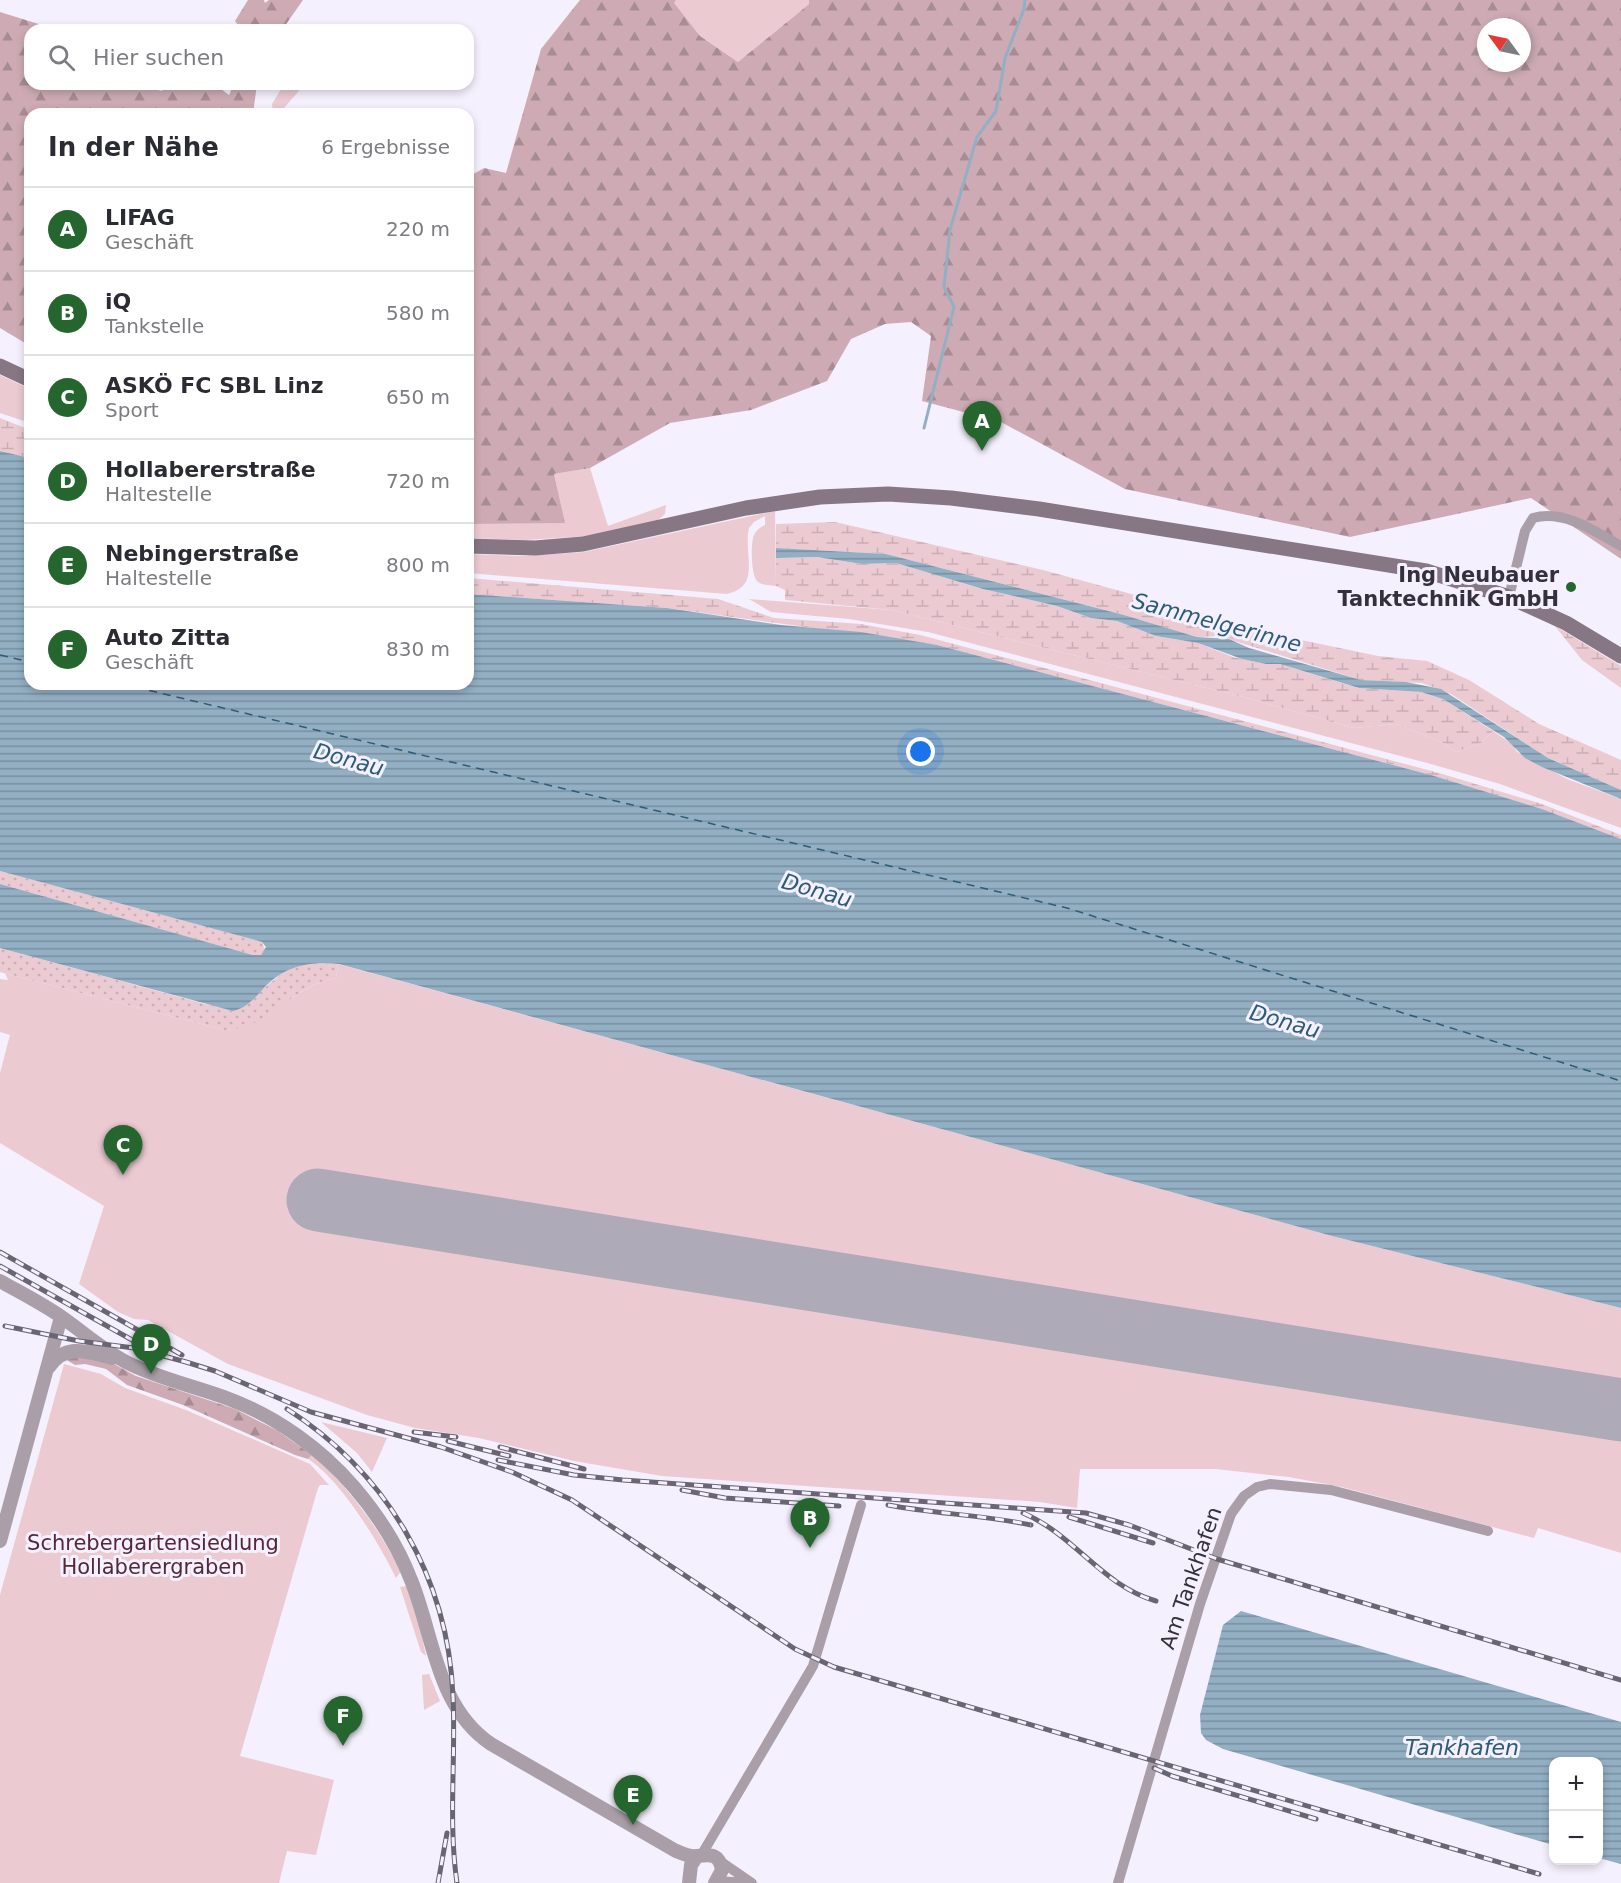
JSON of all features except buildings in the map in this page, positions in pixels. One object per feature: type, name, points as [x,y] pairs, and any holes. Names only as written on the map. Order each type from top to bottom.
[{"type":"main road","points":[[0,366],[24,377]]},
{"type":"main road","points":[[474,546],[535,548],[583,544],[793,500],[847,495],[918,495],[1039,509],[1400,566],[1448,577],[1509,597],[1566,623],[1621,656]]},
{"type":"street","points":[[1509,597],[1525,531],[1533,518],[1553,518],[1591,527],[1621,546]]},
{"type":"street","points":[[0,1281],[61,1317],[123,1361],[151,1374],[248,1407],[279,1424],[319,1452],[369,1505],[398,1550],[418,1599],[442,1679],[470,1725],[491,1744],[676,1851],[694,1870]]},
{"type":"street","points":[[0,1541],[61,1317]]},
{"type":"street","points":[[46,1371],[56,1357],[69,1351],[123,1361]]},
{"type":"street","name":"Am Tankhafen","points":[[1118,1883],[1200,1604],[1231,1514],[1244,1496],[1257,1487],[1270,1484],[1331,1490],[1488,1532]]},
{"type":"street","points":[[694,1870],[813,1666],[861,1504]]},
{"type":"street","points":[[712,1842],[711,1848],[722,1870],[717,1882],[750,1883]]},
{"type":"street","points":[[694,1870],[718,1859]]},
{"type":"street","points":[[718,1859],[750,1883]]},
{"type":"green space","points":[[248,0],[264,0],[265,3],[269,0],[303,0],[286,24],[237,24],[235,21]]},
{"type":"green space","points":[[580,0],[676,0],[674,3],[700,36],[738,62],[809,4],[809,0],[1621,0],[1621,559],[1531,498],[1350,537],[1125,489],[1001,422],[922,401],[931,336],[911,322],[885,324],[851,339],[827,381],[751,410],[670,423],[590,468],[554,474],[565,523],[474,524],[474,174],[484,168],[506,173],[541,49]]},
{"type":"green space","points":[[676,0],[809,0],[809,4],[738,62],[700,36],[673,3]]},
{"type":"green space","points":[[0,12],[39,24],[24,24],[24,90],[222,90],[229,95],[231,90],[256,90],[254,108],[24,108],[24,342],[0,328]]},
{"type":"green space","points":[[280,90],[300,90],[284,108],[272,108],[272,104]]},
{"type":"green space","points":[[0,375],[24,386],[24,421],[0,413]]},
{"type":"green space","points":[[0,418],[24,428],[24,457],[0,451]]},
{"type":"green space","points":[[590,468],[608,526],[666,505],[665,514],[656,522],[589,536],[525,540],[474,538],[474,523],[564,522],[554,474]]},
{"type":"green space","points":[[775,511],[776,586],[759,583],[755,578],[753,567],[753,538],[755,533],[765,525],[765,516],[749,528],[748,577],[738,590],[727,594],[474,573],[474,554],[524,556],[584,552]]},
{"type":"green space","points":[[835,522],[1043,570],[1301,640],[1378,656],[1427,661],[1469,680],[1539,724],[1621,760],[1621,790],[1548,758],[1451,694],[1422,683],[1361,680],[1218,636],[1197,637],[1124,615],[886,554],[776,548],[776,524]]},
{"type":"green space","points":[[817,557],[862,564],[896,563],[983,589],[1057,606],[1091,618],[1117,621],[1156,636],[1198,643],[1233,657],[1266,664],[1280,664],[1358,688],[1421,692],[1443,699],[1493,731],[1481,743],[1456,752],[1442,742],[1396,724],[1354,728],[1247,698],[892,610],[785,600],[785,590],[776,586],[776,558]]},
{"type":"green space","points":[[474,579],[718,599],[774,618],[861,624],[920,635],[1439,773],[1542,804],[1621,835],[1621,839],[1542,809],[1431,775],[937,645],[667,608],[474,594]]},
{"type":"green space","points":[[749,599],[892,610],[1247,698],[1354,728],[1396,724],[1442,742],[1456,752],[1481,743],[1493,731],[1512,744],[1517,752],[1567,779],[1621,799],[1621,828],[1500,784],[1431,764],[928,632],[849,619],[771,612]]},
{"type":"green space","points":[[1555,626],[1621,666],[1621,688],[1582,660]]},
{"type":"green space","points":[[0,871],[262,942],[265,950],[261,955],[253,955],[0,884]]},
{"type":"green space","points":[[0,948],[205,1004],[239,1009],[287,969],[308,963],[338,964],[336,978],[306,989],[255,1023],[225,1030],[0,972]]},
{"type":"green space","points":[[338,964],[1332,1236],[1621,1308],[1621,1553],[1538,1528],[1534,1538],[1342,1487],[1289,1477],[1216,1469],[1080,1469],[1077,1508],[1040,1502],[662,1476],[574,1461],[479,1438],[415,1428],[367,1415],[228,1364],[148,1320],[134,1319],[118,1312],[79,1284],[104,1206],[0,1143],[0,1073],[10,1035],[0,1032],[0,979],[8,980],[5,973],[225,1030],[239,1028],[253,1022],[307,989],[336,978]]},
{"type":"green space","points":[[82,1357],[114,1364],[136,1376],[235,1409],[278,1431],[312,1455],[308,1459],[295,1455],[183,1405],[127,1385],[106,1369],[85,1364],[75,1365],[65,1359]]},
{"type":"green space","name":"Schrebergartensiedlung Hollaberergraben","points":[[64,1364],[101,1374],[125,1388],[186,1410],[310,1464],[329,1485],[320,1485],[318,1488],[240,1756],[334,1780],[316,1855],[287,1851],[279,1883],[0,1883],[0,1595]]},
{"type":"green space","points":[[321,1422],[387,1438],[372,1472],[357,1453]]},
{"type":"green space","points":[[312,1455],[339,1481],[372,1524],[401,1571],[396,1578],[358,1513],[321,1469],[308,1459]]},
{"type":"green space","points":[[407,1586],[419,1623],[426,1656],[421,1652],[400,1587]]},
{"type":"green space","points":[[429,1674],[440,1701],[424,1710],[422,1675]]},
{"type":"water","name":"Donau","points":[[0,451],[24,457],[24,690],[474,690],[474,594],[667,608],[781,625],[861,632],[937,645],[1431,775],[1542,809],[1621,839],[1621,1308],[1332,1236],[339,964],[317,963],[288,970],[271,981],[253,1000],[233,1011],[0,948],[0,884],[253,955],[261,955],[266,947],[262,942],[0,871]]},
{"type":"water","points":[[776,548],[886,554],[1124,615],[1197,637],[1229,639],[1249,648],[1361,680],[1406,682],[1441,689],[1548,758],[1621,790],[1621,799],[1525,758],[1504,737],[1443,699],[1421,692],[1359,688],[1280,664],[1266,664],[1242,659],[1198,643],[1156,636],[1117,621],[1091,618],[1057,606],[983,589],[896,563],[862,564],[817,557],[776,558]]},
{"type":"water","name":"Tankhafen","points":[[1241,1611],[1621,1722],[1621,1864],[1603,1859],[1603,1757],[1549,1757],[1549,1844],[1223,1749],[1206,1740],[1201,1733],[1200,1715],[1223,1625]]},
{"type":"waterway","points":[[924,428],[954,307],[944,287],[950,230],[977,137],[996,111],[1005,58],[1024,9],[1025,0]]},
{"type":"ferry route","points":[[0,655],[24,661]]},
{"type":"ferry route","points":[[147,690],[1067,908],[1621,1081]]},
{"type":"runway","points":[[318,1200],[1621,1410]]},
{"type":"railway","points":[[0,1252],[182,1355]]},
{"type":"railway","points":[[0,1266],[141,1345]]},
{"type":"railway","points":[[5,1326],[79,1341],[134,1348],[186,1362],[215,1371],[311,1412],[441,1447],[512,1472],[572,1500],[795,1649],[834,1667],[1539,1874]]},
{"type":"railway","points":[[287,1409],[323,1435],[354,1464],[382,1497],[406,1532],[425,1570],[439,1610],[449,1652],[454,1720],[453,1836],[457,1883]]},
{"type":"railway","points":[[414,1432],[456,1437]]},
{"type":"railway","points":[[448,1441],[509,1456]]},
{"type":"railway","points":[[500,1447],[584,1469]]},
{"type":"railway","points":[[498,1460],[574,1475],[623,1480],[1086,1513],[1129,1525],[1217,1559],[1621,1680]]},
{"type":"railway","points":[[682,1490],[725,1498],[839,1506]]},
{"type":"railway","points":[[888,1505],[1031,1525]]},
{"type":"railway","points":[[1023,1513],[1058,1534],[1120,1584],[1156,1601]]},
{"type":"railway","points":[[1069,1517],[1153,1543]]},
{"type":"railway","points":[[1154,1768],[1172,1776],[1316,1819]]},
{"type":"railway","points":[[438,1883],[447,1833]]},
{"type":"place","name":"LIFAG","points":[[982,451]]},
{"type":"place","name":"Ing Neubauer Tanktechnik GmbH","points":[[1571,587]]},
{"type":"place","name":"ASKÖ FC SBL Linz","points":[[123,1175]]},
{"type":"place","name":"Hollabererstraße","points":[[151,1374]]},
{"type":"place","name":"iQ","points":[[810,1548]]},
{"type":"place","name":"Auto Zitta","points":[[343,1746]]},
{"type":"place","name":"Nebingerstraße","points":[[633,1825]]},
{"type":"water label","name":"Sammelgerinne","points":[[1217,622]]}]
